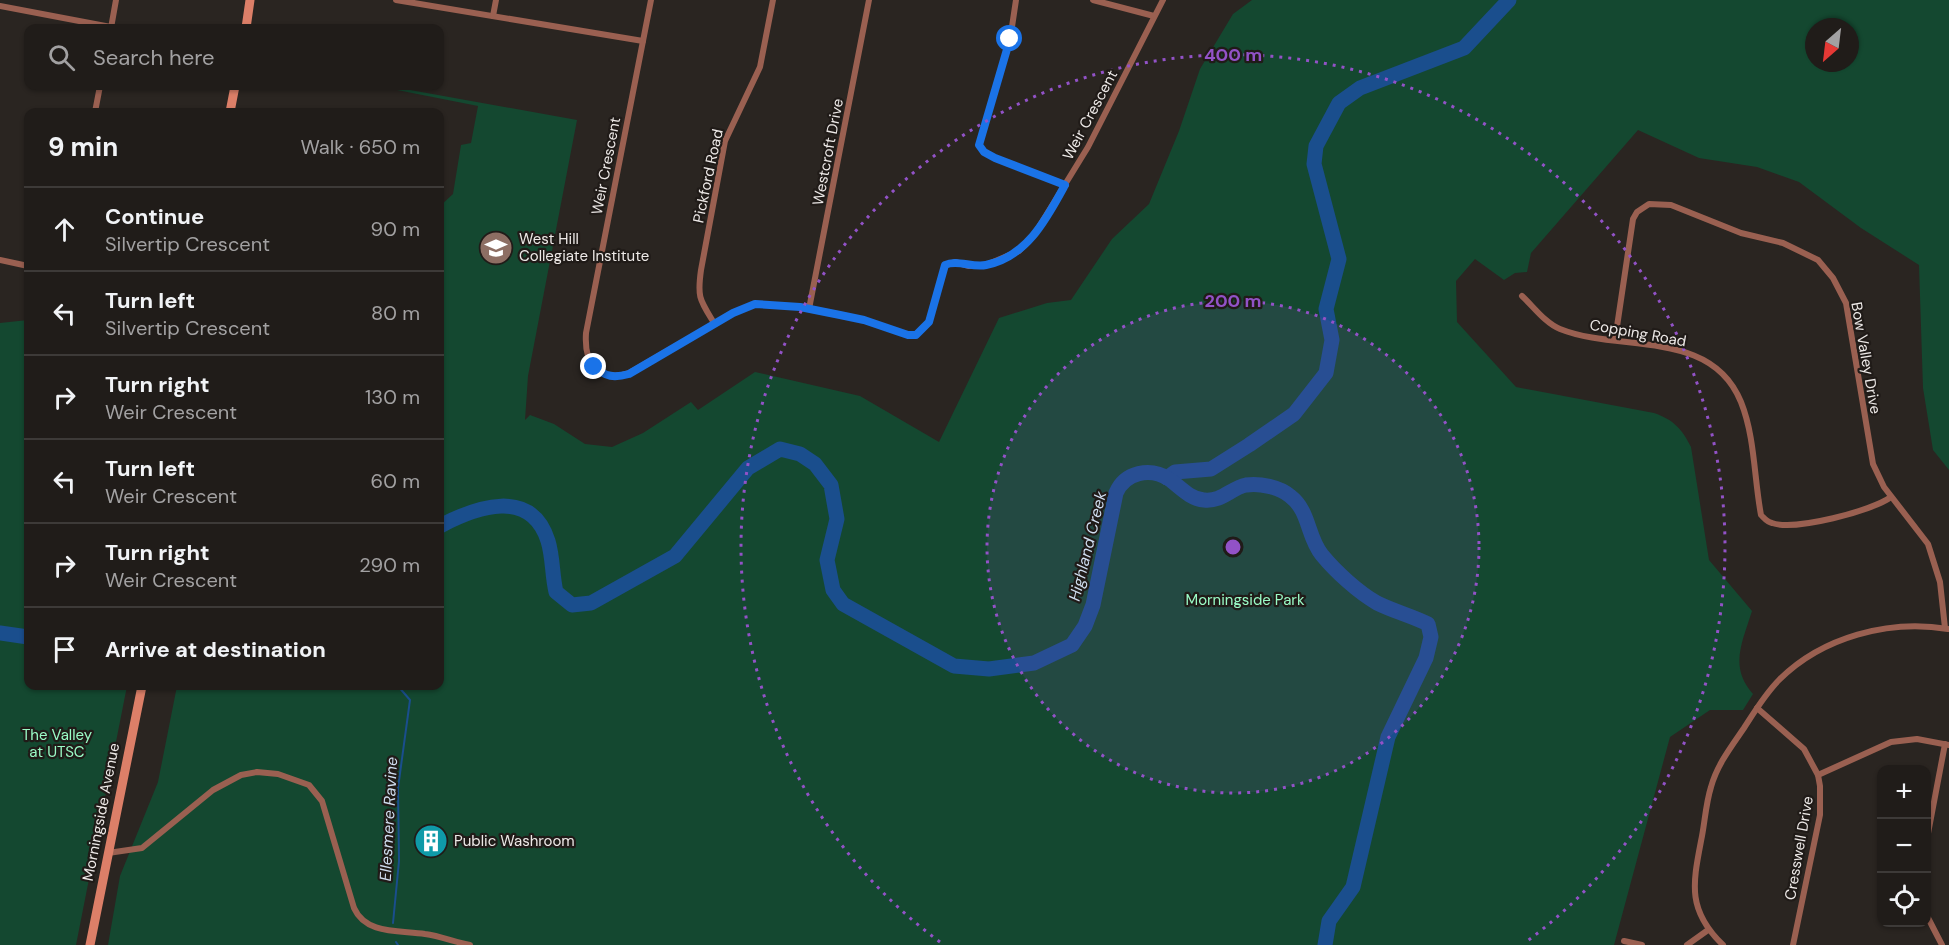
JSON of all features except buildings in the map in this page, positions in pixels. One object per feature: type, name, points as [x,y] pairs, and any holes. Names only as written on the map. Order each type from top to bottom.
[{"type":"main road","points":[[247,24],[250,0]]},
{"type":"main road","points":[[231,108],[234,90]]},
{"type":"main road","name":"Morningside Avenue","points":[[90,945],[141,690]]},
{"type":"street","points":[[113,24],[116,0]]},
{"type":"street","points":[[396,0],[643,41]]},
{"type":"street","points":[[493,16],[496,0]]},
{"type":"street","name":"Weir Crescent","points":[[651,0],[586,333],[588,358],[594,367],[605,376],[618,377],[629,374],[714,323],[755,304],[809,309],[864,320],[908,335],[916,335],[929,322],[945,265],[955,262],[969,266],[986,265],[1019,251],[1035,235],[1088,147],[1163,0]]},
{"type":"street","name":"Pickford Road","points":[[714,323],[702,304],[698,290],[701,270],[725,141],[760,67],[773,0]]},
{"type":"street","name":"Westcroft Drive","points":[[809,309],[869,0]]},
{"type":"street","points":[[1016,0],[1010,39],[979,145],[984,152],[995,158],[1065,185]]},
{"type":"street","points":[[1093,0],[1154,16]]},
{"type":"street","points":[[0,6],[92,24]]},
{"type":"street","points":[[96,108],[99,90]]},
{"type":"street","name":"Bow Valley Drive","points":[[1615,340],[1633,219],[1637,212],[1649,204],[1671,205],[1741,233],[1783,243],[1809,255],[1833,278],[1846,303],[1873,464],[1891,497],[1929,544],[1940,582],[1947,629]]},
{"type":"street","points":[[0,260],[24,265]]},
{"type":"street","name":"Copping Road","points":[[1522,296],[1557,328],[1582,336],[1684,351],[1708,361],[1736,391],[1745,413],[1761,515],[1767,521],[1786,524],[1836,518],[1881,505],[1891,497]]},
{"type":"street","points":[[1723,945],[1708,930],[1695,902],[1694,878],[1708,799],[1718,767],[1757,708],[1784,675],[1812,655],[1833,644],[1855,635],[1891,628],[1947,629]]},
{"type":"street","name":"Cresswell Drive","points":[[1757,708],[1804,749],[1818,775],[1821,795],[1820,815],[1793,945]]},
{"type":"street","points":[[1818,775],[1891,742],[1917,739],[1947,745],[1931,820]]},
{"type":"street","points":[[108,853],[142,848],[213,790],[241,775],[257,772],[278,774],[309,785],[322,801],[354,908],[363,921],[382,929],[427,934],[470,945]]},
{"type":"street","points":[[1931,924],[1942,945]]},
{"type":"street","points":[[1687,945],[1708,930]]},
{"type":"street","points":[[1624,941],[1642,945]]},
{"type":"green space","name":"Morningside Park","points":[[1252,0],[1949,0],[1949,470],[1933,450],[1923,388],[1919,265],[1861,228],[1799,182],[1757,167],[1699,158],[1638,130],[1531,253],[1527,272],[1515,273],[1504,280],[1475,259],[1456,281],[1457,322],[1516,387],[1654,413],[1672,422],[1681,430],[1691,447],[1709,560],[1752,611],[1742,644],[1740,664],[1741,674],[1753,694],[1743,710],[1710,710],[1670,737],[1614,945],[108,945],[120,876],[158,782],[176,690],[444,690],[444,202],[453,194],[461,145],[471,143],[478,106],[397,90],[410,90],[577,120],[528,376],[525,420],[530,415],[554,424],[585,444],[612,447],[643,433],[691,402],[698,410],[755,372],[860,396],[939,442],[999,318],[1047,303],[1071,300],[1112,239],[1149,204],[1179,131],[1200,69],[1233,14]]},
{"type":"green space","name":"The Valley at UTSC","points":[[24,320],[24,690],[126,690],[76,945],[0,945],[0,323]]},
{"type":"waterway","points":[[1167,478],[1175,472],[1211,469],[1249,445],[1294,414],[1326,373],[1332,340],[1326,309],[1339,259],[1314,164],[1316,146],[1339,103],[1360,88],[1464,48],[1509,0]]},
{"type":"waterway","name":"Highland Creek","points":[[444,524],[470,513],[501,506],[529,513],[540,524],[548,541],[556,592],[572,605],[591,603],[675,556],[748,468],[780,449],[800,454],[815,464],[831,485],[837,519],[827,560],[833,590],[843,604],[954,666],[989,669],[1034,663],[1072,645],[1085,626],[1093,605],[1116,493],[1125,480],[1146,473],[1162,475],[1190,495],[1204,500],[1216,499],[1246,485],[1263,485],[1280,490],[1297,502],[1317,548],[1341,575],[1377,603],[1428,624],[1431,637],[1426,658],[1388,737],[1353,887],[1329,921],[1325,945]]},
{"type":"waterway","name":"Highland Creek","points":[[0,633],[24,636]]},
{"type":"waterway","name":"Ellesmere Ravine","points":[[393,923],[399,861],[398,788],[410,700],[401,690]]},
{"type":"place","name":"West Hill Collegiate Institute","points":[[496,248]]},
{"type":"place","name":"Public Washroom","points":[[431,841]]},
{"type":"route","points":[[594,367],[605,376],[618,377],[629,374],[733,313],[755,304],[800,307],[840,315],[864,320],[908,335],[921,332],[929,322],[938,294],[942,269],[945,265],[955,262],[969,266],[986,265],[1019,251],[1035,235],[1065,185],[995,158],[984,152],[979,145],[1010,39]]}]
